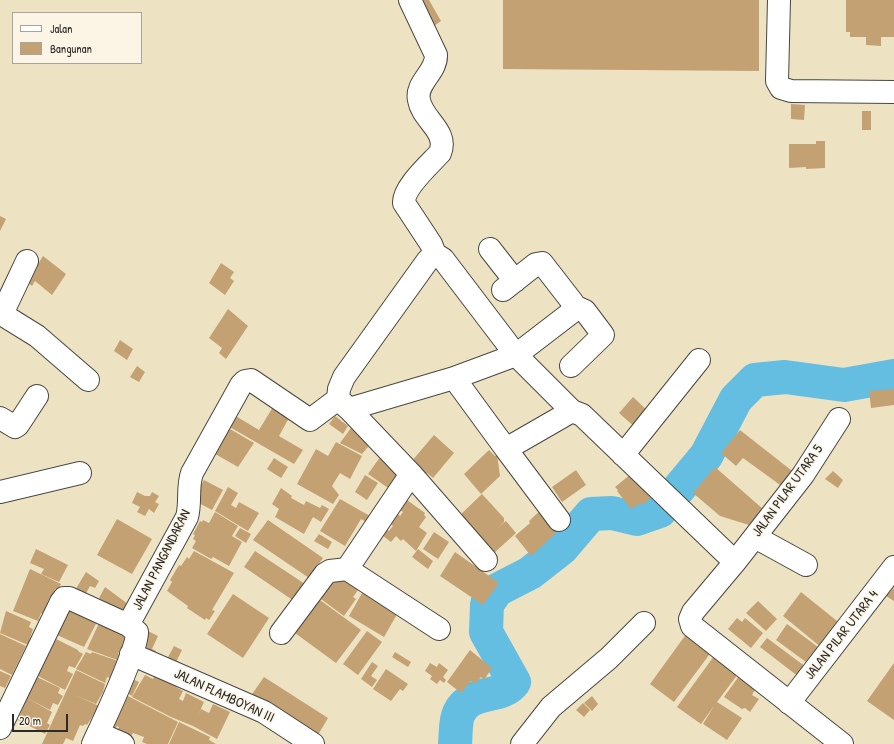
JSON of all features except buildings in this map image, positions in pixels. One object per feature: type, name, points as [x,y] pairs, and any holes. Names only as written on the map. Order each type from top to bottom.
[{"type":"street","points":[[410,0],[436,55],[434,64],[418,93],[420,104],[442,138],[443,146],[440,153],[408,189],[404,197],[404,203],[431,244],[435,254],[443,259],[516,355],[572,411],[582,414],[656,488],[735,562]]},
{"type":"street","points":[[779,0],[777,81],[781,88],[791,91],[894,92]]},
{"type":"street","points":[[490,248],[509,286],[536,264],[542,263],[574,306],[585,311],[603,335],[571,366]]},
{"type":"street","points":[[435,254],[428,260],[344,377],[339,389],[344,404],[411,474],[486,560]]},
{"type":"street","points":[[28,261],[1,314],[37,336],[88,380]]},
{"type":"street","points":[[344,404],[454,378],[516,355],[572,312],[574,306]]},
{"type":"street","points":[[623,455],[698,360]]},
{"type":"street","points":[[454,378],[559,520]]},
{"type":"street","name":"JALAN PANGANDARAN","points":[[128,625],[187,517],[190,506],[190,478],[192,473],[245,380],[250,380],[310,420],[344,404]]},
{"type":"street","points":[[0,418],[10,426],[14,427],[18,425],[37,396]]},
{"type":"street","points":[[506,449],[572,411]]},
{"type":"street","name":"JALAN PILAR UTARA 5","points":[[789,703],[692,626],[690,619],[693,612],[735,562],[803,475],[839,420]]},
{"type":"street","points":[[0,492],[80,473]]},
{"type":"street","points":[[347,568],[411,474]]},
{"type":"street","points":[[755,537],[806,565]]},
{"type":"street","name":"JALAN PILAR UTARA 4","points":[[789,703],[894,567]]},
{"type":"street","points":[[281,632],[325,574],[330,571],[347,568],[439,629]]},
{"type":"street","points":[[0,728],[64,598],[69,598],[128,625],[137,632],[138,636],[131,654],[95,739],[123,744]]},
{"type":"street","points":[[522,744],[551,707],[609,658],[644,623]]},
{"type":"street","name":"JALAN FLAMBOYAN III","points":[[131,654],[264,712],[313,744]]},
{"type":"street","points":[[789,703],[842,744]]},
{"type":"waterway","points":[[455,744],[457,720],[464,705],[478,697],[502,691],[514,682],[486,632],[487,604],[497,590],[530,573],[562,548],[591,514],[612,513],[637,519],[660,511],[706,456],[736,399],[755,380],[785,377],[844,385],[894,376]]}]
